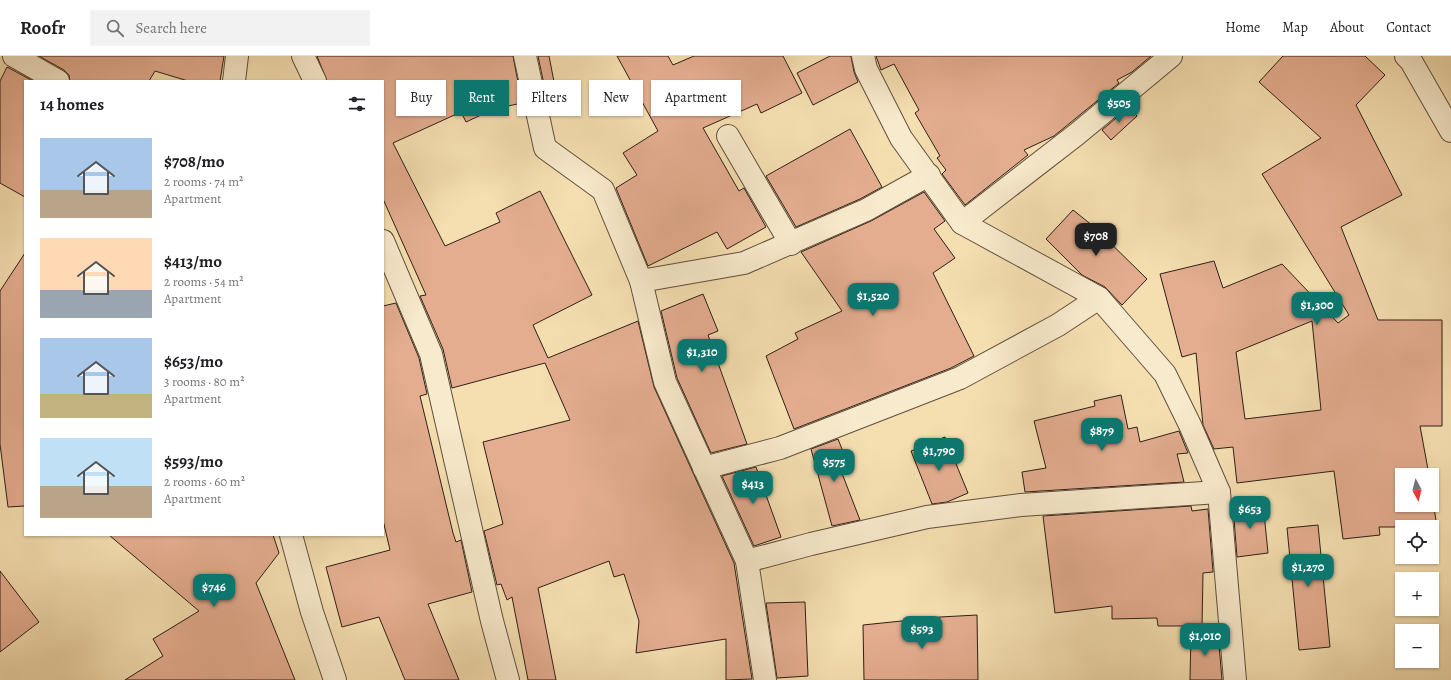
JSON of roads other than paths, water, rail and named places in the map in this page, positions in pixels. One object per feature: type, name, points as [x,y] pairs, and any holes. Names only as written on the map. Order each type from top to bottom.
[{"type":"street","points":[[14,56],[56,80]]},
{"type":"street","points":[[234,80],[237,56]]},
{"type":"street","points":[[303,56],[306,59],[316,80]]},
{"type":"street","points":[[525,56],[545,148],[603,190],[641,281],[665,382],[747,561],[765,680]]},
{"type":"street","points":[[863,56],[866,69],[900,138],[929,175],[962,223],[1099,298],[1165,374],[1190,425],[1219,492],[1235,680]]},
{"type":"street","points":[[962,223],[1077,134],[1171,56]]},
{"type":"street","points":[[1406,56],[1411,61],[1451,131]]},
{"type":"street","points":[[728,136],[791,244]]},
{"type":"street","points":[[641,281],[744,264],[866,210],[929,175]]},
{"type":"street","points":[[384,243],[431,354],[492,622],[508,680]]},
{"type":"street","points":[[704,468],[780,448],[960,378],[1058,325],[1099,298]]},
{"type":"street","points":[[747,561],[811,544],[927,517],[1021,505],[1219,492]]},
{"type":"street","points":[[291,536],[312,612],[335,680]]}]
